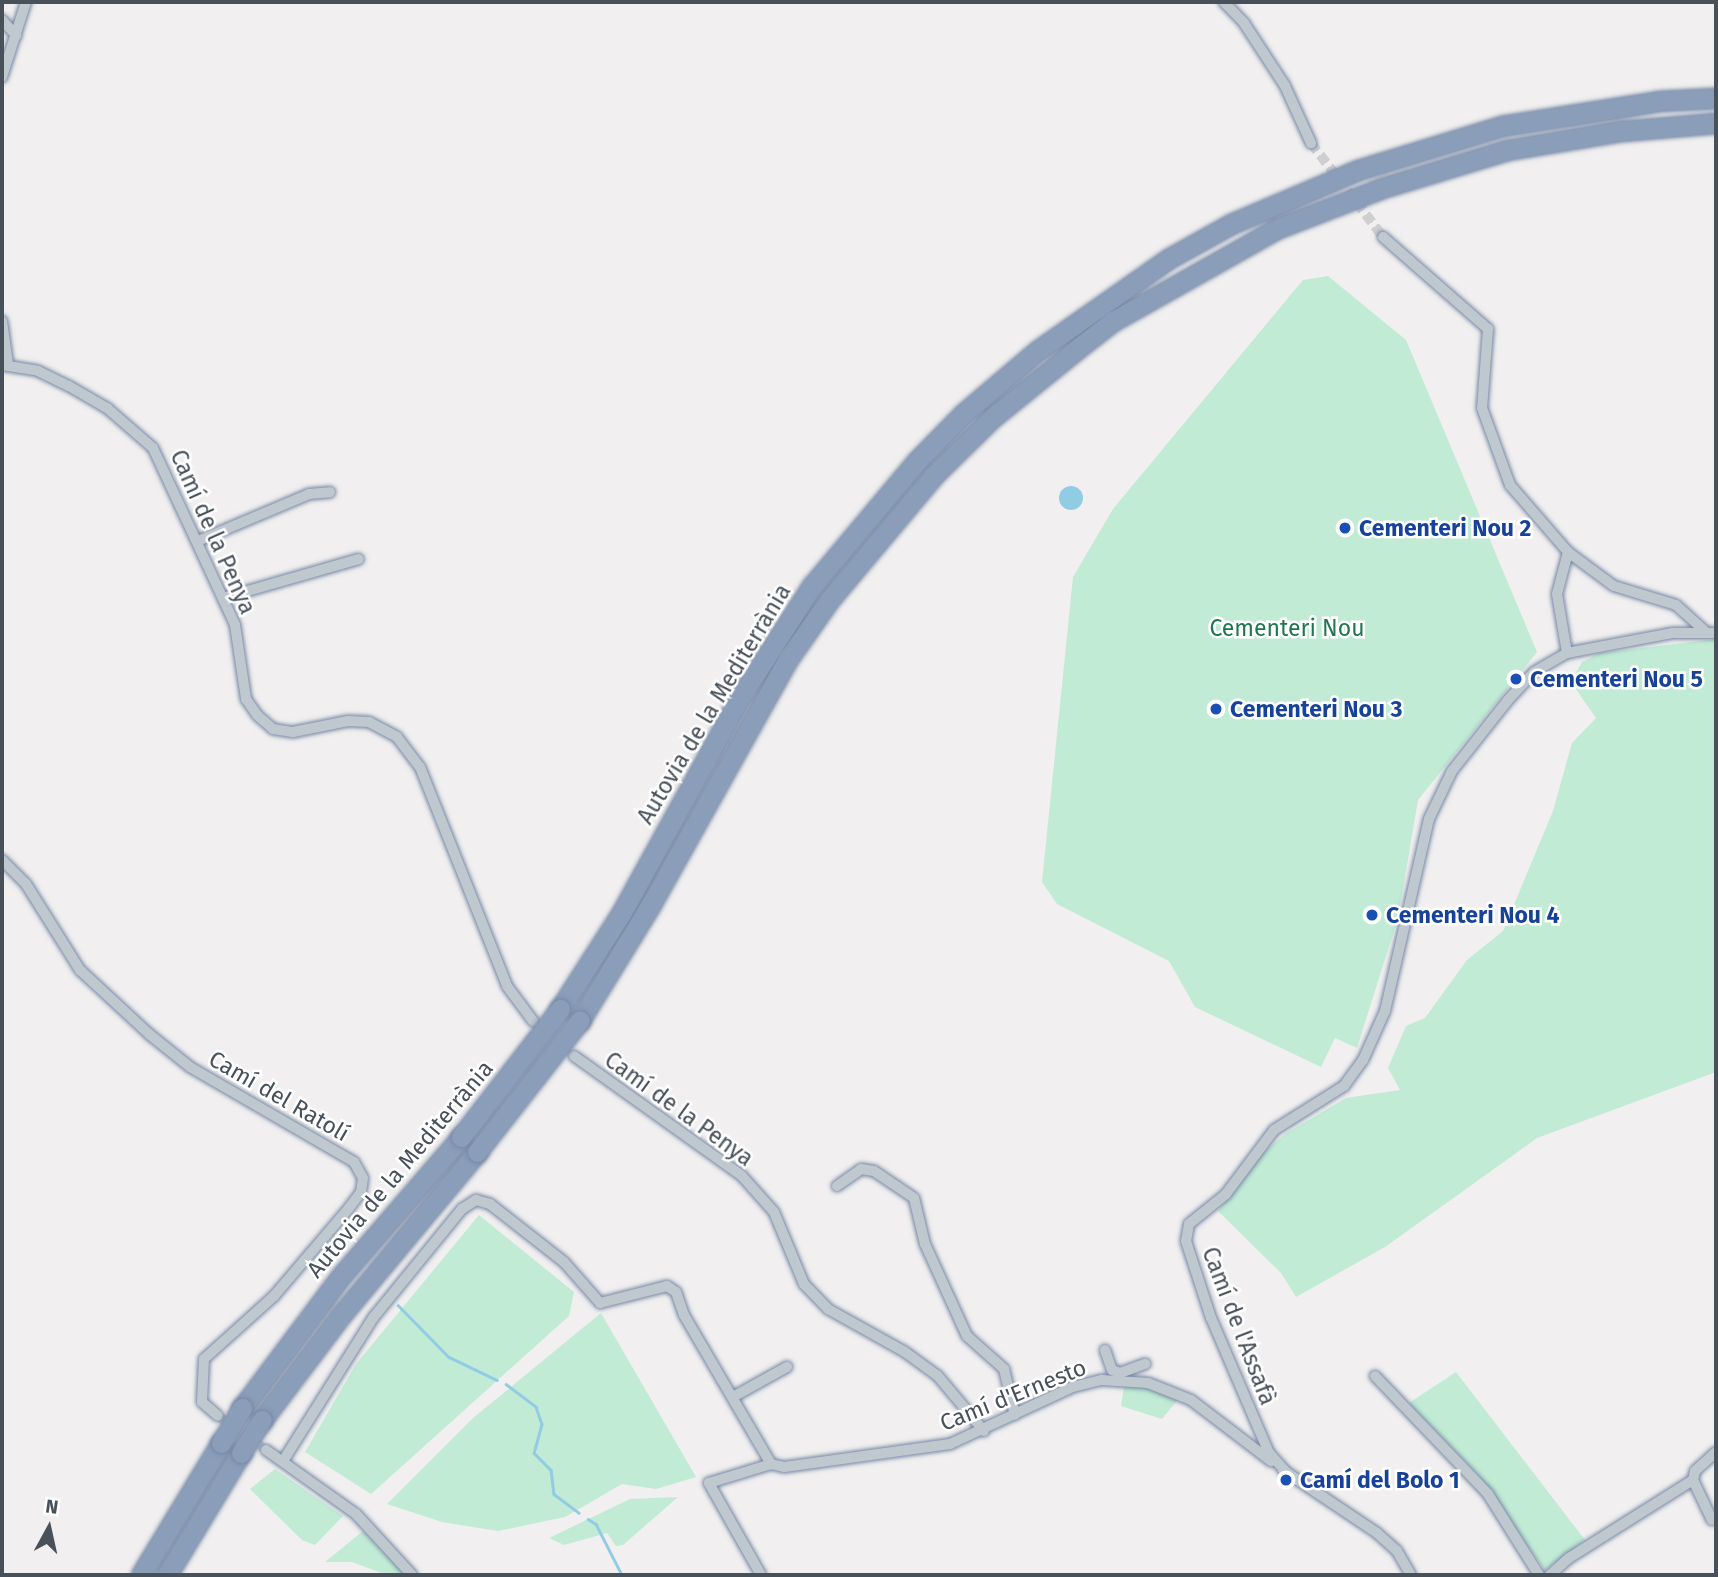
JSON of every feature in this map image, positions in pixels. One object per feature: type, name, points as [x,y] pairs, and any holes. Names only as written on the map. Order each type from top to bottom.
[{"type":"highway","name":"Autovia de la Mediterrània","points":[[141,1575],[242,1408],[342,1275],[461,1137],[561,1009],[621,914],[741,696],[813,586],[917,461],[963,414],[1080,319],[1170,258],[1305,191],[1502,126],[1659,101],[1716,98]]},
{"type":"highway","name":"Autovia de la Mediterrània","points":[[167,1575],[262,1420],[342,1314],[477,1152],[580,1020],[651,904],[775,680],[830,599],[934,475],[993,417],[1114,321],[1276,229],[1382,188],[1507,150],[1621,131],[1716,123]]},
{"type":"street","points":[[2,77],[26,2]]},
{"type":"street","points":[[1224,2],[1244,23],[1285,86],[1311,143]]},
{"type":"street","points":[[2,20],[16,34]]},
{"type":"street","points":[[1383,237],[1488,329],[1485,423],[1510,485],[1568,552],[1614,586],[1676,605],[1711,633]]},
{"type":"street","points":[[2,321],[5,364]]},
{"type":"street","name":"Camí de la Penya","points":[[5,364],[69,386],[107,408],[153,448],[235,625],[246,699],[273,729],[293,732],[348,721],[369,722],[397,737],[412,757],[486,943],[506,986],[533,1021]]},
{"type":"street","points":[[198,541],[309,494],[330,492]]},
{"type":"street","points":[[1567,653],[1557,594],[1568,552]]},
{"type":"street","points":[[223,598],[359,559]]},
{"type":"street","name":"Camí de l'Assafà","points":[[1287,1474],[1269,1452],[1210,1318],[1186,1241],[1189,1224],[1226,1195],[1274,1130],[1344,1086],[1363,1060],[1385,1011],[1429,819],[1452,771],[1473,740],[1534,672],[1567,653],[1650,636],[1711,633]]},
{"type":"street","name":"Camí del Ratolí","points":[[2,860],[26,884],[59,944],[80,970],[149,1034],[190,1067],[354,1162],[363,1178],[361,1192],[274,1296],[204,1359],[199,1384],[202,1402],[214,1413]]},
{"type":"street","name":"Camí de la Penya","points":[[574,1056],[742,1176],[774,1212],[804,1284],[828,1309],[937,1375],[984,1431]]},
{"type":"street","points":[[837,1186],[861,1169],[874,1171],[914,1198],[925,1244],[967,1336],[1004,1369],[1014,1415]]},
{"type":"street","points":[[283,1461],[373,1318],[462,1209],[476,1200],[489,1204],[564,1262],[600,1303],[667,1286],[676,1292],[771,1464]]},
{"type":"street","points":[[1105,1350],[1112,1370],[1120,1373]]},
{"type":"street","points":[[1106,1380],[1145,1364]]},
{"type":"street","points":[[733,1397],[787,1367]]},
{"type":"street","points":[[1376,1376],[1488,1494],[1539,1575]]},
{"type":"street","name":"Camí d'Ernesto","points":[[761,1575],[709,1483],[771,1464],[784,1467],[944,1445],[984,1431],[1073,1387],[1106,1380],[1148,1383],[1191,1400],[1287,1474],[1377,1533],[1397,1551],[1411,1575]]},
{"type":"street","points":[[266,1450],[356,1514],[412,1575]]},
{"type":"street","points":[[1712,1520],[1693,1480],[1695,1471],[1716,1452]]},
{"type":"street","points":[[1550,1575],[1569,1558],[1693,1480]]},
{"type":"green space","name":"Cementeri Nou","points":[[1328,276],[1406,340],[1537,652],[1418,800],[1398,918],[1357,1048],[1335,1038],[1321,1067],[1195,1007],[1169,961],[1057,904],[1042,882],[1073,577],[1113,509],[1303,280]]},
{"type":"green space","points":[[1716,639],[1716,1072],[1537,1138],[1385,1247],[1296,1297],[1281,1273],[1218,1211],[1261,1155],[1285,1134],[1346,1098],[1400,1090],[1388,1068],[1406,1026],[1425,1018],[1467,960],[1503,931],[1553,811],[1572,743],[1596,718],[1571,682],[1582,662],[1600,653]]},
{"type":"green space","points":[[479,1215],[574,1292],[569,1316],[371,1494],[305,1452],[356,1364]]},
{"type":"green space","points":[[601,1313],[696,1477],[656,1489],[622,1484],[565,1517],[498,1531],[442,1522],[387,1504],[473,1418]]},
{"type":"green space","points":[[1456,1372],[1585,1540],[1545,1570],[1478,1475],[1409,1403]]},
{"type":"green space","points":[[1124,1387],[1144,1387],[1180,1397],[1162,1419],[1121,1406]]},
{"type":"green space","points":[[275,1469],[343,1516],[315,1545],[302,1540],[250,1489]]},
{"type":"green space","points":[[678,1497],[623,1545],[616,1546],[607,1533],[564,1545],[549,1538],[630,1499]]},
{"type":"green space","points":[[363,1531],[405,1575],[387,1575],[352,1562],[325,1562]]},
{"type":"water","points":[[1071,486],[1079,490],[1083,498],[1079,506],[1071,510],[1063,506],[1059,498],[1063,490]]},
{"type":"waterway","points":[[398,1305],[449,1357],[497,1380]]},
{"type":"waterway","points":[[506,1384],[536,1407],[542,1424],[534,1453],[551,1470],[554,1494],[579,1513]]},
{"type":"waterway","points":[[588,1519],[596,1524],[622,1575]]},
{"type":"tunnel","points":[[1311,143],[1383,237]]},
{"type":"tunnel","points":[[218,1416],[266,1450]]},
{"type":"place","name":"Cementeri Nou 2","points":[[1345,528]]},
{"type":"place","name":"Cementeri Nou 5","points":[[1516,679]]},
{"type":"place","name":"Cementeri Nou 3","points":[[1216,709]]},
{"type":"place","name":"Cementeri Nou 4","points":[[1372,915]]},
{"type":"place","name":"Camí del Bolo 1","points":[[1286,1480]]}]
